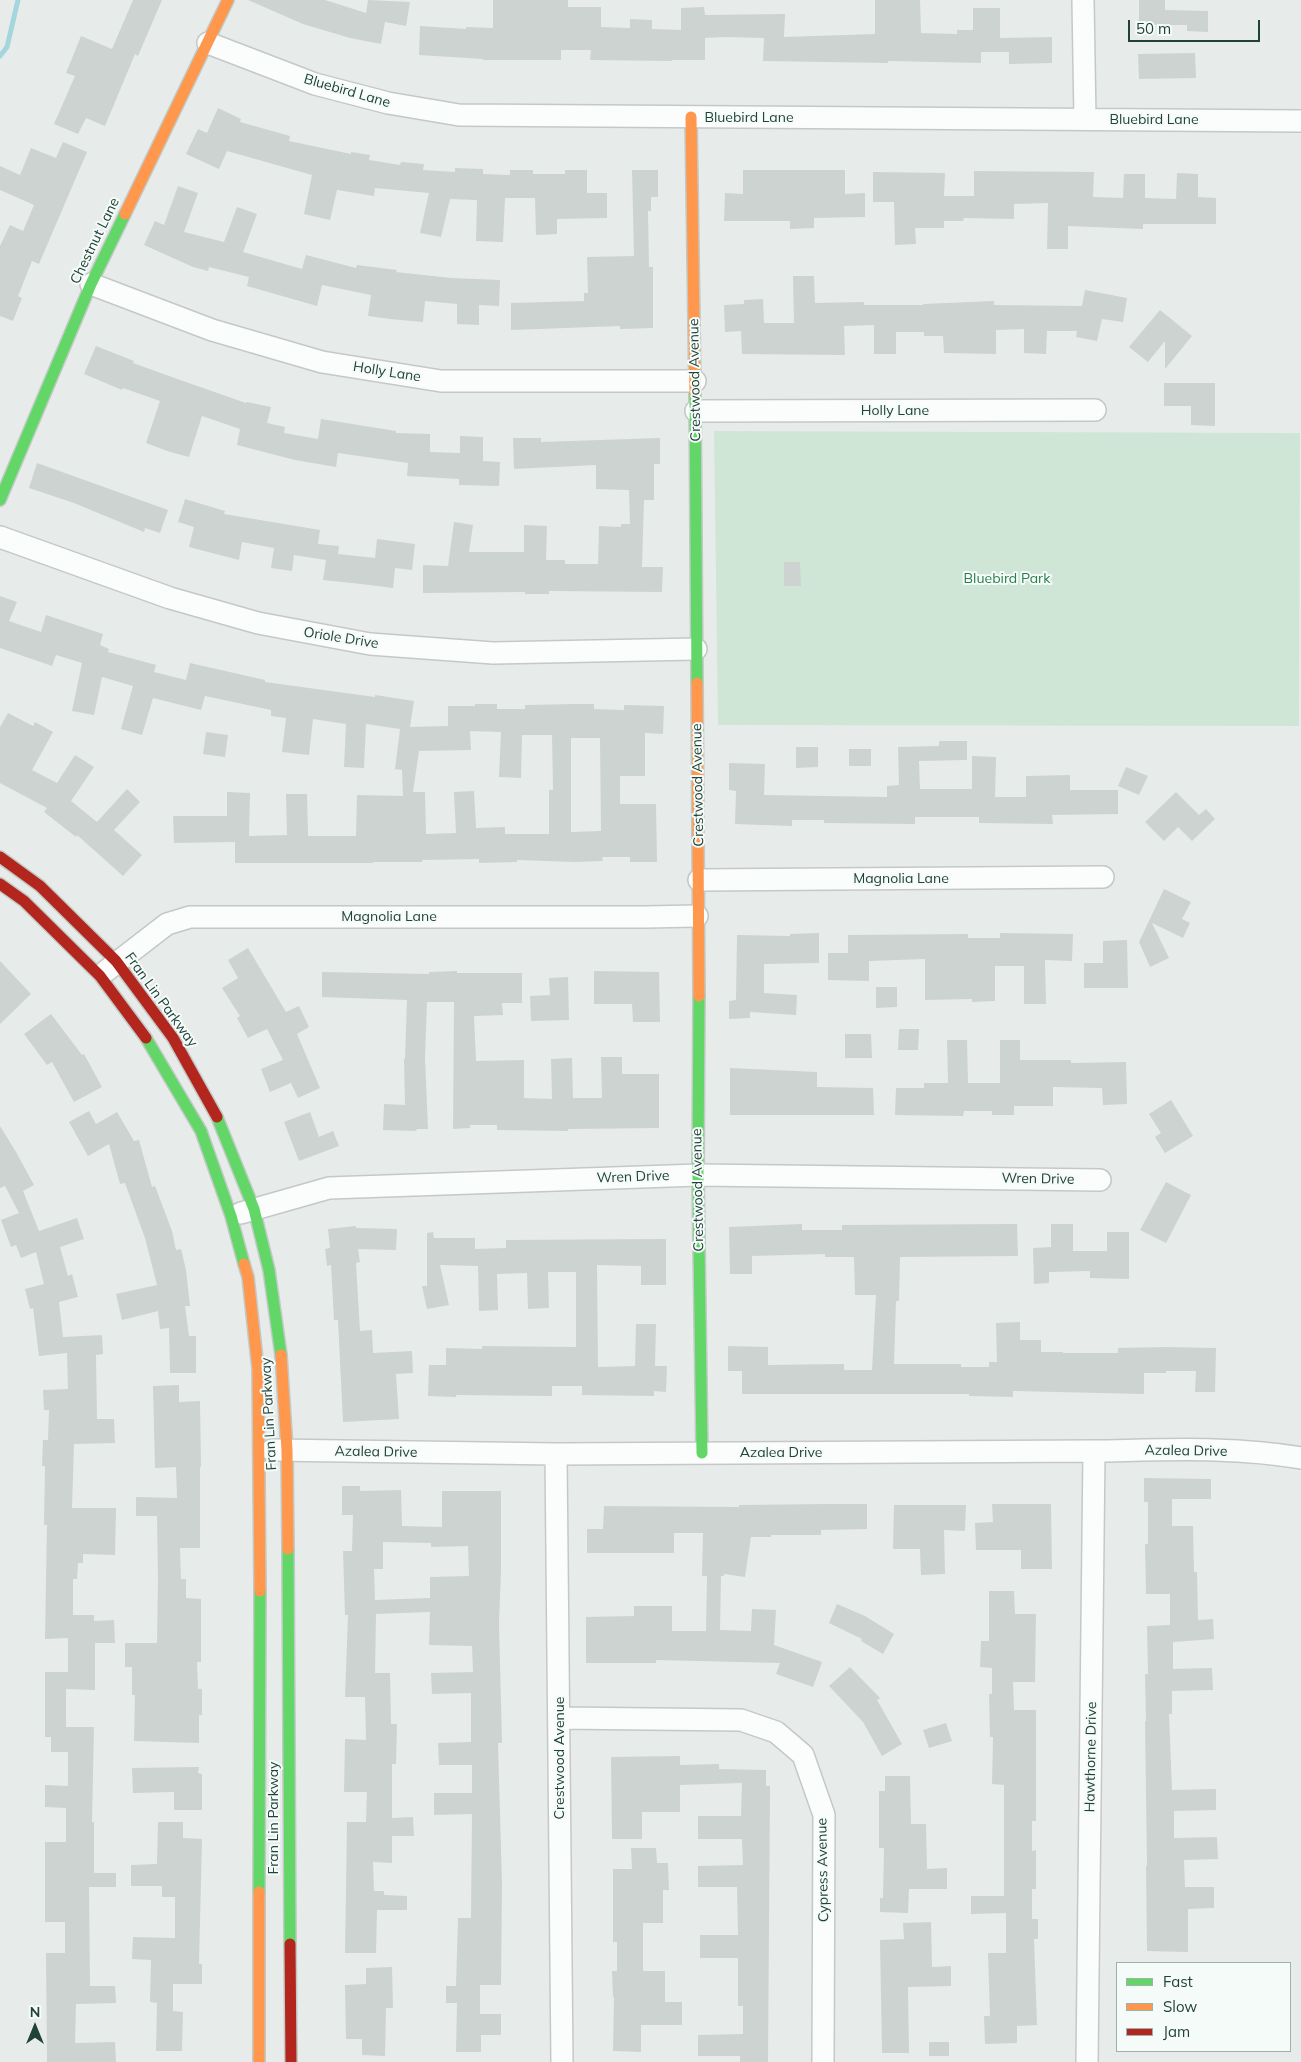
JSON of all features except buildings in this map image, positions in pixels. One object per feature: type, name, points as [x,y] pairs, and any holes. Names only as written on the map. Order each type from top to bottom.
[{"type":"street","name":"Chestnut Lane","points":[[0,500],[91,284],[228,0]]},
{"type":"street","points":[[1083,0],[1085,119]]},
{"type":"street","name":"Bluebird Lane","points":[[208,43],[315,84],[388,104],[460,115],[1301,121]]},
{"type":"street","name":"Crestwood Avenue","points":[[691,117],[696,411],[696,649],[699,880],[697,916],[698,1175],[702,1453]]},
{"type":"street","name":"Holly Lane","points":[[91,284],[212,330],[322,362],[441,381],[695,381]]},
{"type":"street","name":"Holly Lane","points":[[696,411],[1095,410]]},
{"type":"street","name":"Oriole Drive","points":[[0,537],[179,601],[258,623],[370,644],[493,653],[696,649]]},
{"type":"street","name":"Fran Lin Parkway","points":[[0,856],[40,886],[116,961],[173,1038],[220,1123],[254,1210],[269,1270],[283,1367],[287,1450],[291,2062]]},
{"type":"street","name":"Magnolia Lane","points":[[699,880],[1103,877]]},
{"type":"street","name":"Fran Lin Parkway","points":[[0,884],[24,901],[100,976],[153,1047],[201,1131],[231,1216],[248,1277],[258,1369],[260,1450],[260,2062]]},
{"type":"street","name":"Magnolia Lane","points":[[100,976],[116,961],[167,924],[190,916],[697,916]]},
{"type":"street","name":"Wren Drive","points":[[231,1216],[329,1188],[698,1175],[1100,1180]]},
{"type":"street","name":"Azalea Drive","points":[[260,1450],[556,1454],[1177,1449],[1279,1454],[1301,1458]]},
{"type":"street","name":"Hawthorne Drive","points":[[1087,2062],[1094,1451]]},
{"type":"street","name":"Crestwood Avenue","points":[[556,1454],[562,2062]]},
{"type":"street","name":"Cypress Avenue","points":[[560,1718],[741,1720],[776,1732],[803,1755],[824,1815],[823,2062]]},
{"type":"green space","name":"Bluebird Park","points":[[714,431],[1300,433],[1299,726],[718,725]]},
{"type":"waterway","points":[[0,56],[7,47],[18,0]]},
{"type":"traffic: fast","points":[[0,500],[91,284],[125,214]]},
{"type":"traffic: fast","points":[[695,394],[697,683]]},
{"type":"traffic: fast","points":[[699,996],[698,1175],[702,1453]]},
{"type":"traffic: fast","points":[[146,1038],[201,1131],[231,1216],[244,1264]]},
{"type":"traffic: fast","points":[[217,1117],[254,1209],[269,1270],[281,1355]]},
{"type":"traffic: fast","points":[[288,1549],[290,1944]]},
{"type":"traffic: fast","points":[[259,1892],[260,1591]]},
{"type":"traffic: slow","points":[[125,214],[228,0]]},
{"type":"traffic: slow","points":[[691,117],[695,394]]},
{"type":"traffic: slow","points":[[697,683],[699,996]]},
{"type":"traffic: slow","points":[[244,1264],[248,1277],[258,1369],[260,1591]]},
{"type":"traffic: slow","points":[[281,1355],[287,1450],[288,1549]]},
{"type":"traffic: slow","points":[[259,1892],[259,2062]]},
{"type":"traffic: jam","points":[[0,857],[40,886],[116,961],[173,1038],[217,1117]]},
{"type":"traffic: jam","points":[[0,884],[24,901],[100,976],[146,1038]]},
{"type":"traffic: jam","points":[[290,1944],[291,2062]]}]
